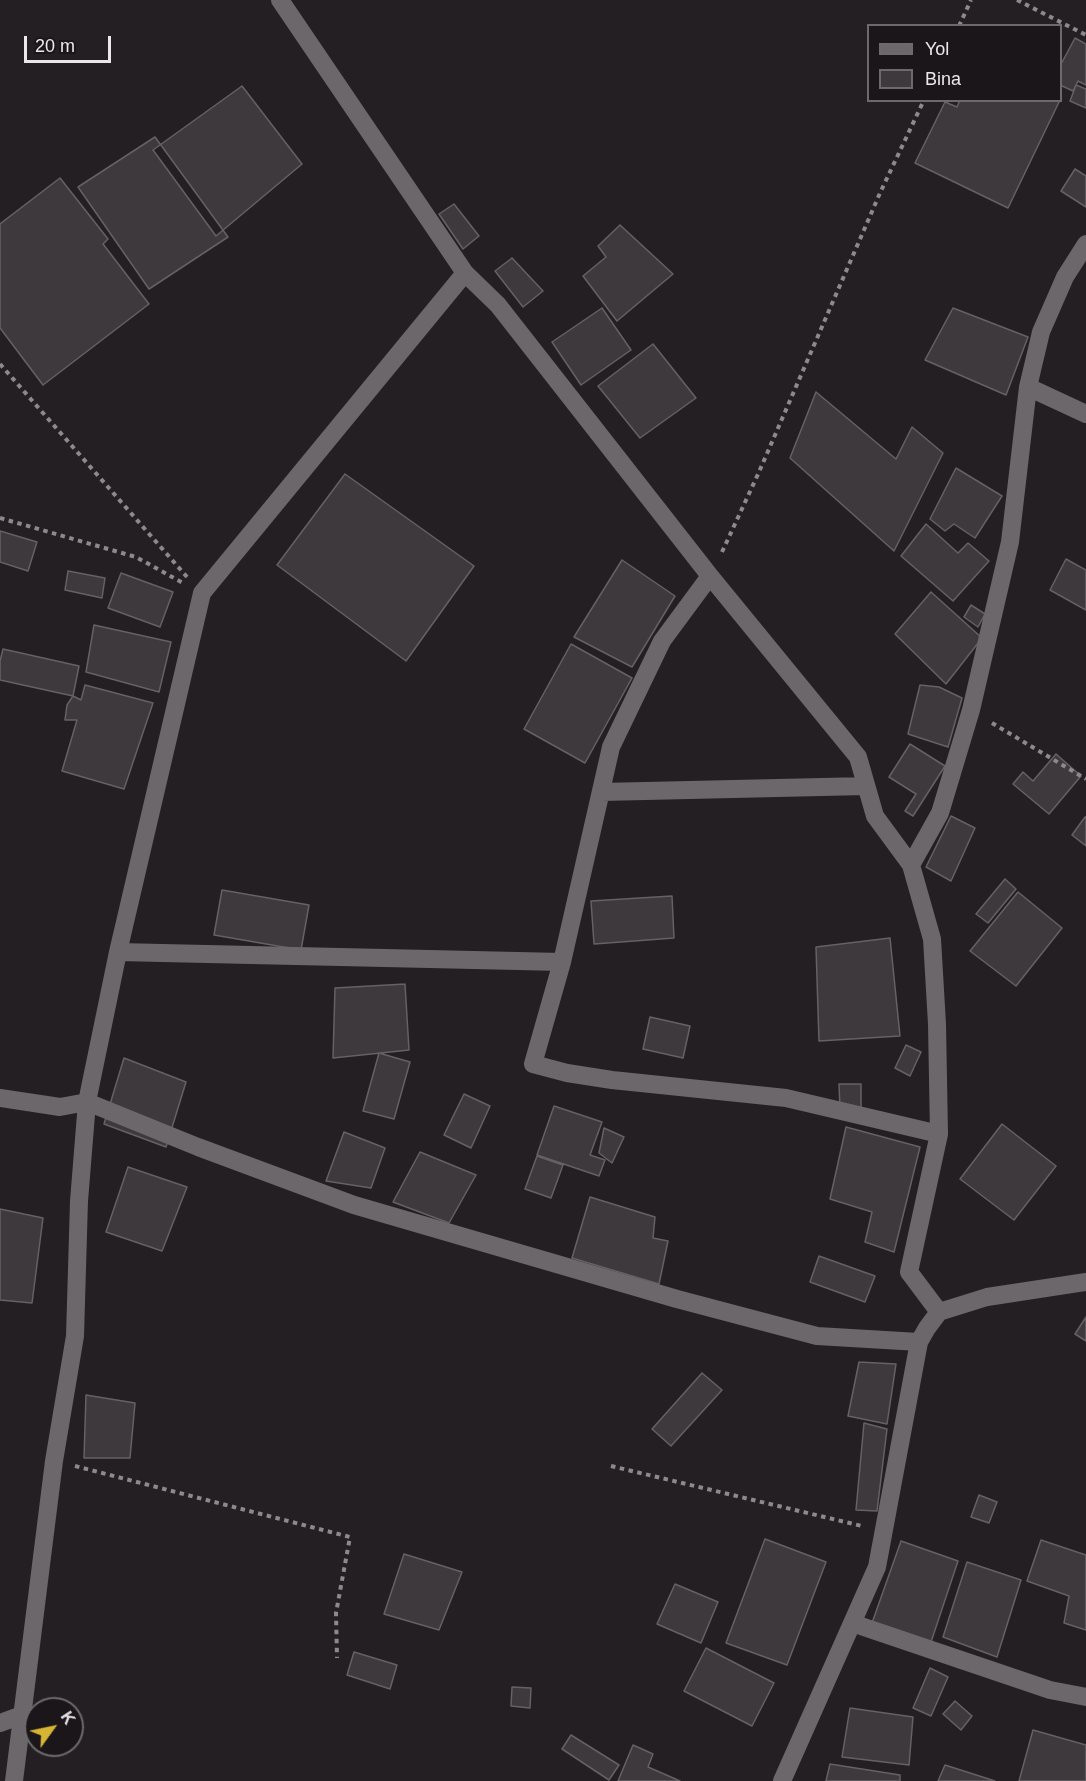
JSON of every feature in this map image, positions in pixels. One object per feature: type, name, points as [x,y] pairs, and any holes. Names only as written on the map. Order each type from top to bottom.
[{"type":"street","points":[[280,0],[465,273],[498,305],[710,576],[858,757],[875,816],[911,865],[932,939],[937,1024],[939,1134],[909,1272],[939,1312]]},
{"type":"street","points":[[911,865],[940,813],[971,710],[1010,542],[1028,387],[1041,332],[1065,277],[1086,244]]},
{"type":"street","points":[[14,1781],[54,1461],[75,1336],[79,1201],[87,1102],[118,952],[202,593],[465,273]]},
{"type":"street","points":[[1028,387],[1086,414]]},
{"type":"street","points":[[710,576],[662,641],[610,747],[562,962],[533,1064],[567,1073],[612,1080],[786,1098],[939,1134]]},
{"type":"street","points":[[600,792],[866,786]]},
{"type":"street","points":[[118,952],[562,962]]},
{"type":"street","points":[[0,1098],[60,1107],[87,1102],[198,1147],[354,1205],[526,1256],[817,1336],[919,1342]]},
{"type":"street","points":[[782,1781],[877,1567],[919,1342],[939,1312],[987,1297],[1086,1282]]},
{"type":"street","points":[[852,1623],[1050,1690],[1086,1697]]},
{"type":"street","points":[[0,1723],[22,1715]]},
{"type":"path","points":[[960,24],[971,0]]},
{"type":"path","points":[[1017,0],[1086,35]]},
{"type":"path","points":[[710,576],[759,472],[880,193],[923,102]]},
{"type":"path","points":[[0,364],[202,593]]},
{"type":"path","points":[[0,518],[136,557],[202,593]]},
{"type":"path","points":[[971,710],[1086,778]]},
{"type":"path","points":[[54,1461],[350,1538],[336,1612],[337,1658]]},
{"type":"path","points":[[611,1466],[884,1531]]},
{"type":"building","points":[[1075,38],[1086,44],[1086,85],[1078,81],[1073,91],[1062,86],[1062,62]]},
{"type":"building","points":[[1076,85],[1086,89],[1086,108],[1070,101]]},
{"type":"building","points":[[242,86],[302,164],[216,236],[153,150]]},
{"type":"building","points":[[945,102],[957,107],[959,102],[1059,102],[1008,208],[915,163]]},
{"type":"building","points":[[155,137],[228,237],[149,289],[78,187]]},
{"type":"building","points":[[1075,169],[1086,176],[1086,207],[1061,191]]},
{"type":"building","points":[[60,178],[108,239],[103,244],[149,304],[43,385],[0,328],[0,224]]},
{"type":"building","points":[[454,204],[479,236],[463,249],[439,214]]},
{"type":"building","points":[[620,225],[673,274],[617,321],[583,276],[606,257],[598,246]]},
{"type":"building","points":[[512,258],[543,291],[523,307],[495,271]]},
{"type":"building","points":[[602,308],[631,350],[581,385],[552,342]]},
{"type":"building","points":[[953,308],[1028,337],[1006,395],[925,360]]},
{"type":"building","points":[[653,344],[696,398],[640,438],[598,386]]},
{"type":"building","points":[[816,392],[896,459],[912,427],[943,453],[894,551],[790,458]]},
{"type":"building","points":[[956,468],[1002,496],[975,538],[954,524],[945,531],[930,519]]},
{"type":"building","points":[[345,474],[474,566],[406,661],[277,565]]},
{"type":"building","points":[[926,524],[958,553],[968,543],[989,561],[953,601],[901,556]]},
{"type":"building","points":[[0,531],[37,542],[28,571],[0,562]]},
{"type":"building","points":[[1066,559],[1086,570],[1086,610],[1050,590]]},
{"type":"building","points":[[622,560],[675,596],[632,667],[574,637]]},
{"type":"building","points":[[68,571],[105,578],[102,598],[65,590]]},
{"type":"building","points":[[121,573],[173,592],[160,627],[108,608]]},
{"type":"building","points":[[931,592],[982,638],[946,684],[895,634]]},
{"type":"building","points":[[971,605],[985,614],[978,627],[964,617]]},
{"type":"building","points":[[94,625],[171,642],[159,692],[86,672]]},
{"type":"building","points":[[571,644],[632,678],[585,763],[524,729]]},
{"type":"building","points":[[3,649],[79,666],[73,696],[0,680],[0,661]]},
{"type":"building","points":[[85,685],[153,703],[124,789],[62,771],[77,720],[65,720],[67,705],[73,696],[81,700]]},
{"type":"building","points":[[920,685],[939,687],[962,698],[948,747],[908,734]]},
{"type":"building","points":[[910,744],[945,766],[913,816],[905,811],[916,794],[889,777]]},
{"type":"building","points":[[1056,754],[1081,776],[1049,814],[1013,784],[1023,772],[1033,781]]},
{"type":"building","points":[[951,816],[975,828],[951,881],[926,867]]},
{"type":"building","points":[[1086,817],[1086,846],[1072,835]]},
{"type":"building","points":[[1005,879],[1016,889],[988,923],[976,914]]},
{"type":"building","points":[[222,890],[309,905],[301,950],[214,935]]},
{"type":"building","points":[[1018,892],[1062,928],[1016,986],[970,951]]},
{"type":"building","points":[[672,896],[674,938],[594,944],[591,901]]},
{"type":"building","points":[[890,938],[900,1036],[819,1041],[816,947]]},
{"type":"building","points":[[405,984],[409,1050],[333,1058],[335,988]]},
{"type":"building","points":[[650,1017],[690,1026],[683,1058],[643,1049]]},
{"type":"building","points":[[906,1045],[921,1052],[910,1076],[895,1068]]},
{"type":"building","points":[[379,1053],[410,1062],[394,1119],[363,1111]]},
{"type":"building","points":[[124,1058],[186,1082],[166,1147],[104,1124]]},
{"type":"building","points":[[839,1084],[861,1084],[861,1107],[840,1108]]},
{"type":"building","points":[[464,1094],[490,1106],[471,1148],[444,1135]]},
{"type":"building","points":[[554,1106],[602,1122],[590,1155],[605,1160],[599,1176],[537,1155]]},
{"type":"building","points":[[1002,1124],[1056,1166],[1014,1220],[960,1179]]},
{"type":"building","points":[[846,1127],[920,1147],[894,1252],[865,1242],[872,1212],[830,1199]]},
{"type":"building","points":[[604,1128],[624,1137],[612,1163],[599,1153]]},
{"type":"building","points":[[344,1132],[385,1148],[371,1188],[326,1181]]},
{"type":"building","points":[[420,1152],[476,1175],[449,1223],[393,1202]]},
{"type":"building","points":[[537,1156],[563,1165],[551,1198],[525,1189]]},
{"type":"building","points":[[128,1167],[187,1187],[162,1251],[106,1232]]},
{"type":"building","points":[[590,1197],[655,1217],[653,1238],[668,1241],[659,1284],[572,1258]]},
{"type":"building","points":[[0,1209],[43,1218],[32,1303],[0,1300]]},
{"type":"building","points":[[819,1256],[875,1276],[865,1302],[810,1282]]},
{"type":"building","points":[[1086,1317],[1086,1341],[1075,1334]]},
{"type":"building","points":[[859,1362],[896,1364],[887,1424],[848,1416]]},
{"type":"building","points":[[702,1373],[722,1390],[671,1446],[652,1429]]},
{"type":"building","points":[[86,1395],[135,1403],[130,1458],[84,1458]]},
{"type":"building","points":[[864,1423],[887,1429],[877,1511],[856,1510]]},
{"type":"building","points":[[979,1495],[997,1502],[989,1523],[971,1517]]},
{"type":"building","points":[[765,1539],[826,1562],[787,1665],[726,1643]]},
{"type":"building","points":[[1041,1540],[1086,1555],[1086,1630],[1064,1623],[1069,1596],[1027,1581]]},
{"type":"building","points":[[901,1541],[958,1561],[931,1642],[872,1623]]},
{"type":"building","points":[[404,1554],[462,1572],[439,1630],[384,1614]]},
{"type":"building","points":[[967,1562],[1021,1580],[997,1657],[943,1637]]},
{"type":"building","points":[[675,1584],[718,1602],[701,1643],[657,1624]]},
{"type":"building","points":[[706,1648],[774,1683],[752,1726],[684,1691]]},
{"type":"building","points":[[354,1652],[397,1665],[390,1689],[347,1675]]},
{"type":"building","points":[[930,1668],[948,1677],[931,1716],[913,1708]]},
{"type":"building","points":[[512,1687],[531,1688],[530,1708],[511,1706]]},
{"type":"building","points":[[955,1701],[972,1716],[961,1730],[943,1714]]},
{"type":"building","points":[[850,1708],[913,1717],[909,1765],[842,1757]]},
{"type":"building","points":[[1033,1730],[1086,1745],[1086,1781],[1019,1781]]},
{"type":"building","points":[[571,1735],[619,1765],[609,1780],[562,1749]]},
{"type":"building","points":[[633,1745],[653,1754],[648,1767],[680,1781],[618,1781]]},
{"type":"building","points":[[830,1764],[900,1775],[900,1781],[826,1781]]},
{"type":"building","points":[[945,1765],[995,1781],[938,1781]]}]
